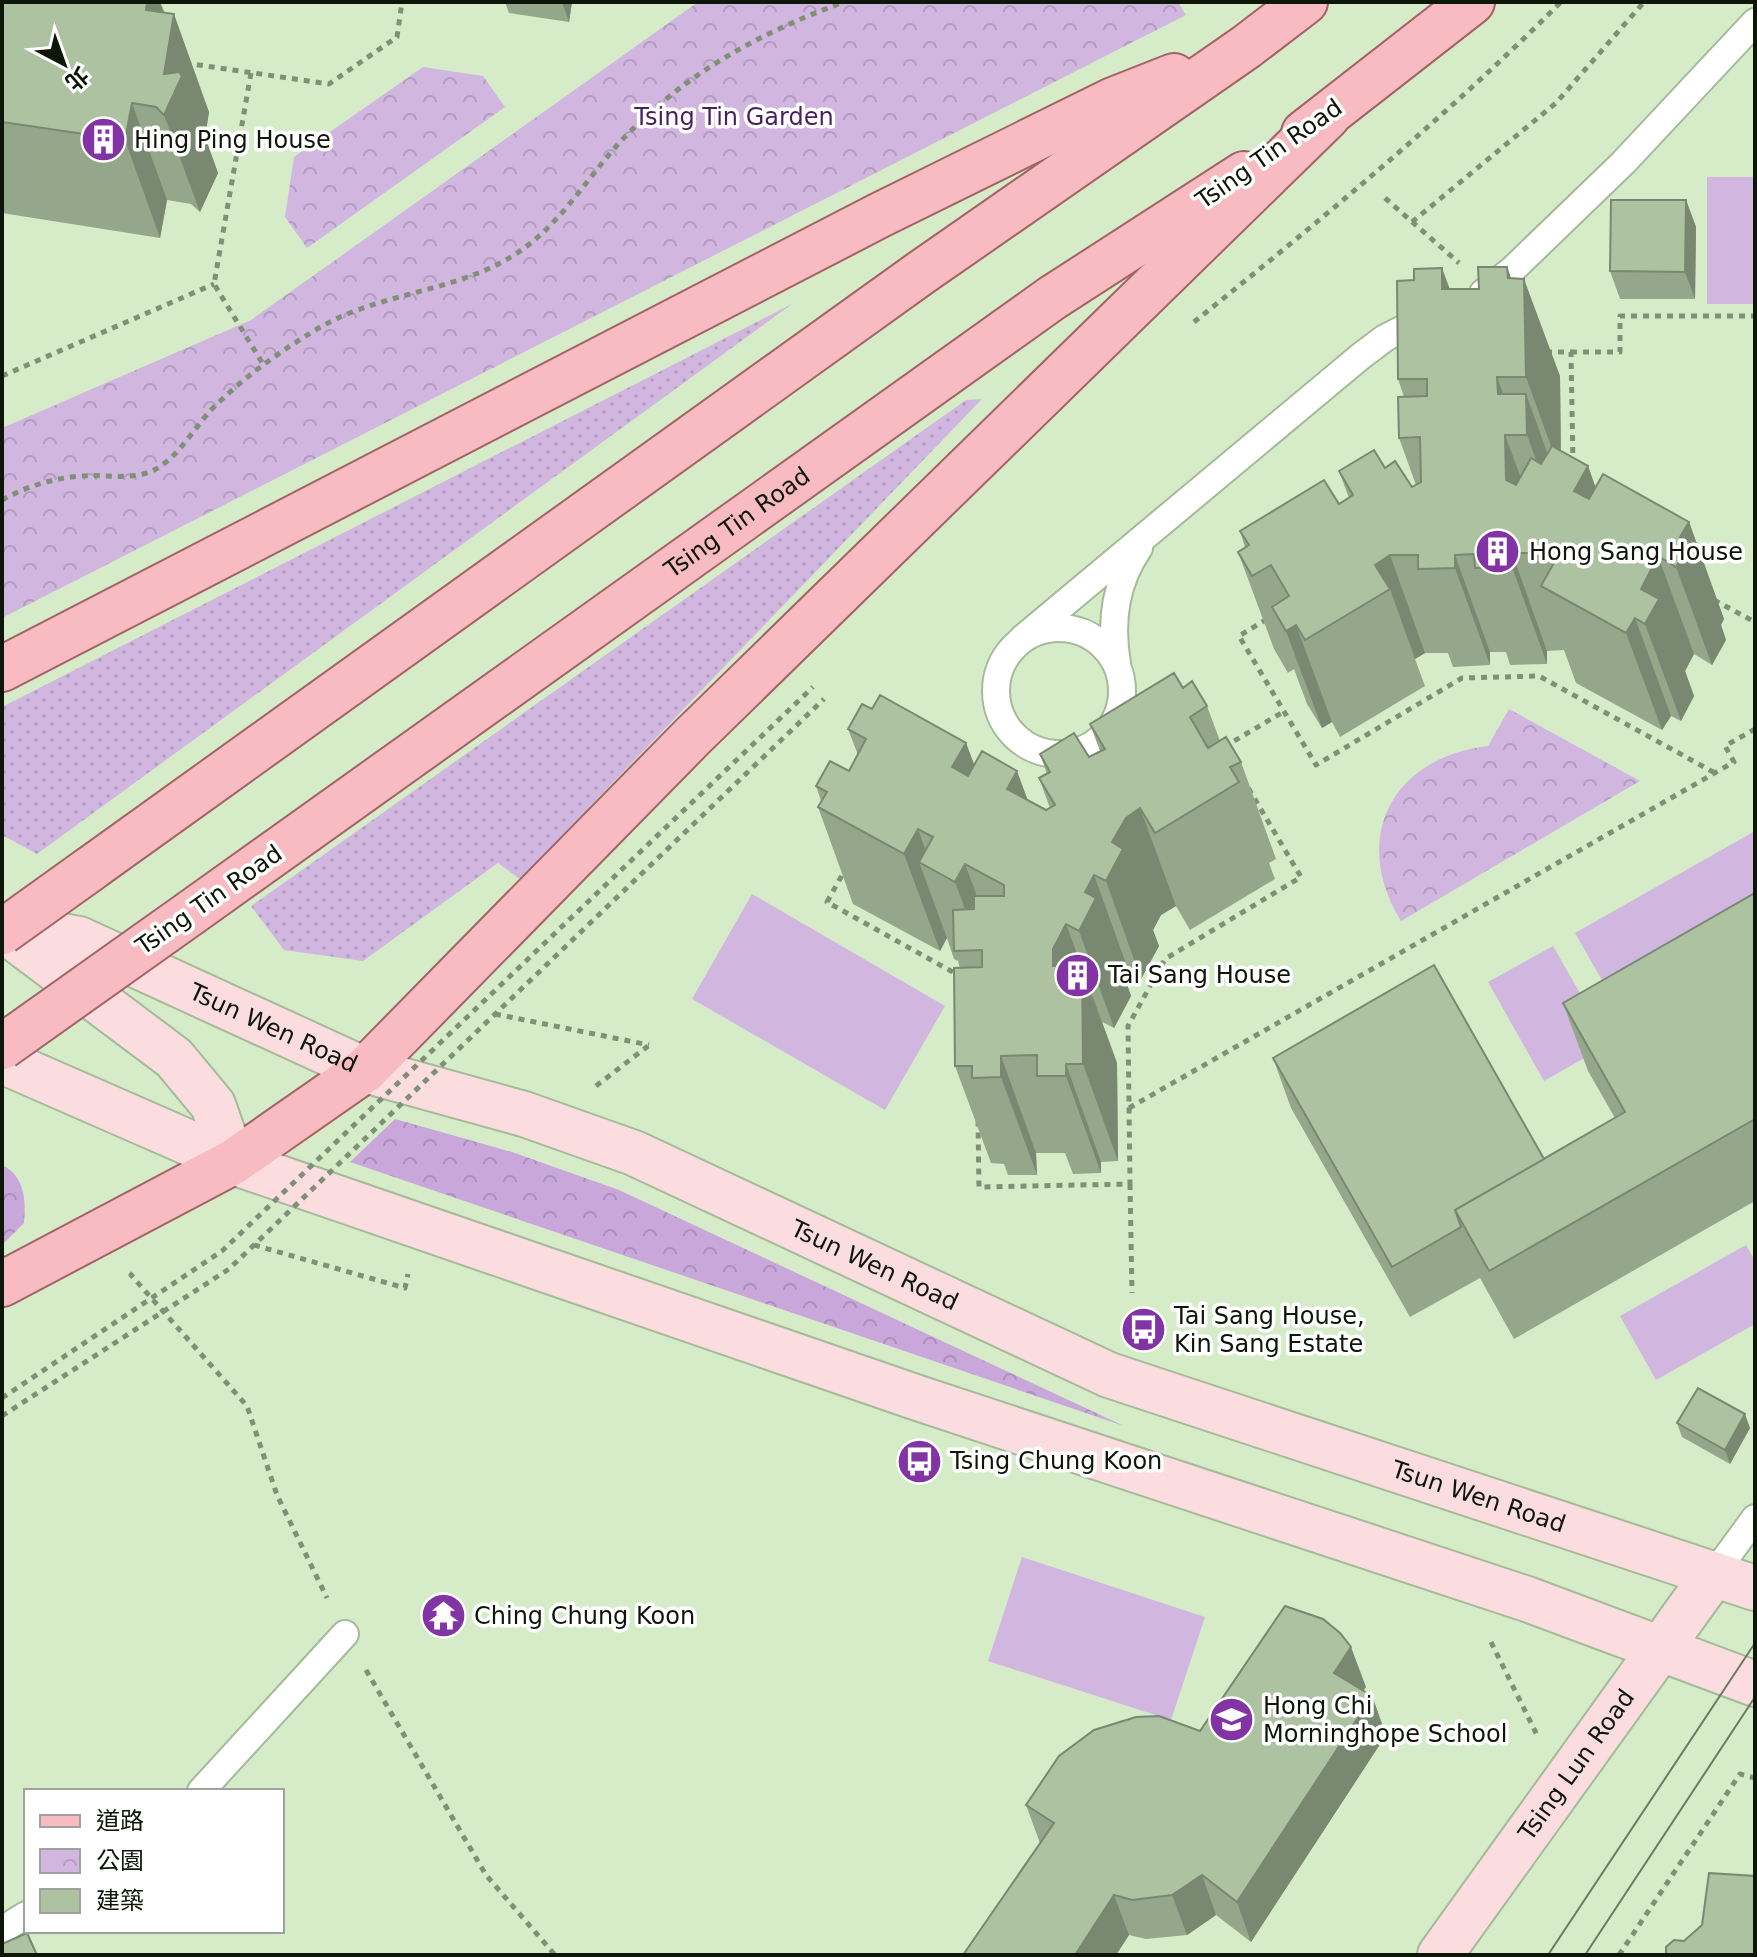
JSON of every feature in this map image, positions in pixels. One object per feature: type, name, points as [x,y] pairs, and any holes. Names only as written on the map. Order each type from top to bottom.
[{"type":"main road","points":[[233,1162],[213,1105],[174,1058],[2,929],[922,272],[1246,47],[1305,2]]},
{"type":"main road","name":"Tsing Tin Road","points":[[2,1047],[1052,298],[1327,117],[1472,2]]},
{"type":"main road","points":[[2,669],[880,215],[1113,100],[1246,47]]},
{"type":"main road","points":[[2,1284],[233,1162],[365,1070],[727,702],[1327,117]]},
{"type":"main road","name":"Tsun Wen Road","points":[[2,929],[79,939],[365,1070],[524,1114],[634,1153],[1109,1375],[1755,1588]]},
{"type":"main road","points":[[2,1061],[233,1162],[918,1398],[1527,1599],[1755,1684]]},
{"type":"main road","name":"Tsing Lun Road","points":[[1440,1955],[1714,1574]]},
{"type":"lane","points":[[1150,532],[1131,560],[1118,592],[1113,617],[1122,697],[1113,724],[1093,744],[1067,754],[1039,752],[1014,737],[999,713],[995,686],[1004,658],[1023,638],[1150,532],[1385,338],[1457,305],[1512,270],[1623,163],[1755,22]]},
{"type":"lane","points":[[1023,638],[1051,628],[1079,631],[1103,645],[1118,669]]},
{"type":"lane","points":[[1714,1574],[1755,1518]]},
{"type":"lane","points":[[203,1789],[345,1634]]},
{"type":"lane","points":[[2,1930],[24,1916]]},
{"type":"path","points":[[174,61],[329,84],[397,37],[402,2]]},
{"type":"path","points":[[2,500],[50,481],[82,476],[134,476],[153,471],[168,461],[211,411],[263,364],[322,326],[364,306],[464,279],[515,254],[566,210],[621,142],[659,104],[701,71],[783,26],[844,2]]},
{"type":"path","points":[[1187,327],[1345,200],[1489,73],[1561,2]]},
{"type":"path","points":[[1385,198],[1412,222],[1556,103],[1644,2]]},
{"type":"path","points":[[251,73],[214,284],[263,364]]},
{"type":"path","points":[[2,376],[214,284]]},
{"type":"path","points":[[1531,352],[1620,352],[1620,316],[1755,316]]},
{"type":"path","points":[[1571,352],[1573,476]]},
{"type":"path","points":[[1713,599],[1755,622]]},
{"type":"path","points":[[1278,613],[1239,636],[1316,765],[1462,678],[1539,676],[1715,773]]},
{"type":"path","points":[[2,1398],[222,1251],[824,676]]},
{"type":"path","points":[[2,1416],[229,1269],[824,699]]},
{"type":"path","points":[[1130,1184],[979,1187],[976,985],[827,902],[901,770],[1050,853],[1283,712]]},
{"type":"path","points":[[1129,1108],[1734,762],[1725,746],[1755,729]]},
{"type":"path","points":[[1132,1293],[1128,1026],[1165,959],[1301,877],[1224,747]]},
{"type":"path","points":[[495,1014],[649,1045],[587,1094]]},
{"type":"path","points":[[254,1245],[405,1288]]},
{"type":"path","points":[[131,1275],[247,1406],[277,1495],[345,1634],[486,1875],[555,1955]]},
{"type":"path","points":[[1619,1955],[1740,1774],[1755,1778]]},
{"type":"green space","name":"Tsing Tin Garden","points":[[698,2],[1178,2],[1186,15],[2,618],[2,428],[251,320]]},
{"type":"green space","points":[[423,67],[483,76],[505,107],[307,248],[285,217],[294,157]]},
{"type":"green space","points":[[1707,177],[1755,177],[1755,304],[1707,304]]},
{"type":"green space","points":[[792,304],[37,854],[2,835],[2,707]]},
{"type":"green space","points":[[982,399],[520,879],[498,863],[363,961],[284,950],[251,906],[966,400]]},
{"type":"green space","points":[[1509,709],[1640,781],[1401,921],[1386,890],[1380,860],[1381,832],[1389,806],[1405,784],[1427,766],[1455,753],[1488,746]]},
{"type":"green space","points":[[1755,831],[1755,961],[1631,1031],[1575,933]]},
{"type":"green space","points":[[752,894],[945,1006],[885,1110],[692,999]]},
{"type":"green space","points":[[1553,946],[1609,1044],[1544,1081],[1488,982]]},
{"type":"green space","points":[[395,1119],[512,1152],[619,1190],[1124,1426],[350,1162]]},
{"type":"green space","points":[[2,1165],[20,1182],[25,1206],[24,1223],[2,1245]]},
{"type":"green space","points":[[1746,1245],[1755,1261],[1755,1324],[1656,1380],[1620,1316]]},
{"type":"green space","points":[[1022,1557],[1205,1617],[1171,1720],[988,1661]]},
{"type":"building","points":[[2,2],[147,2],[146,10],[174,14],[164,74],[179,72],[182,76],[164,115],[156,107],[132,103],[125,140],[2,122]]},
{"type":"building","points":[[1611,200],[1686,200],[1685,272],[1610,271]]},
{"type":"building","points":[[1478,267],[1507,267],[1508,278],[1524,279],[1526,377],[1497,377],[1498,394],[1526,394],[1527,435],[1505,435],[1506,480],[1516,485],[1531,458],[1541,464],[1552,446],[1588,466],[1574,491],[1589,499],[1603,474],[1689,522],[1680,537],[1690,542],[1676,567],[1658,556],[1641,589],[1659,599],[1645,624],[1635,618],[1626,633],[1541,586],[1555,561],[1539,553],[1512,553],[1512,567],[1475,568],[1474,554],[1455,555],[1455,568],[1418,569],[1418,555],[1390,555],[1375,565],[1390,589],[1305,640],[1296,625],[1286,631],[1272,607],[1289,596],[1271,565],[1252,576],[1238,552],[1249,545],[1240,531],[1324,480],[1339,504],[1353,495],[1339,471],[1374,450],[1385,468],[1395,461],[1412,487],[1421,482],[1420,437],[1399,438],[1398,397],[1427,396],[1427,379],[1398,379],[1397,281],[1414,280],[1414,269],[1442,268],[1442,289],[1479,289]]},
{"type":"building","points":[[1174,673],[1183,688],[1192,681],[1207,706],[1190,717],[1208,748],[1226,737],[1241,762],[1230,767],[1239,782],[1155,833],[1140,808],[1126,818],[1112,842],[1123,849],[1106,881],[1094,875],[1085,892],[1096,898],[1079,931],[1066,924],[1053,949],[1053,966],[1082,965],[1083,1064],[1066,1064],[1066,1076],[1037,1076],[1037,1055],[1001,1056],[1001,1077],[972,1078],[972,1066],[955,1066],[954,968],[982,967],[982,950],[954,951],[953,910],[974,909],[974,896],[1004,896],[1004,885],[965,864],[955,882],[919,862],[933,837],[918,829],[904,854],[818,807],[827,792],[816,786],[830,761],[849,771],[866,739],[848,729],[862,704],[872,709],[880,695],[966,743],[952,767],[968,776],[982,751],[1017,771],[1007,789],[1046,810],[1055,805],[1039,778],[1050,772],[1040,754],[1074,733],[1089,757],[1105,749],[1090,724]]},
{"type":"building","points":[[1755,893],[1755,1119],[1489,1271],[1455,1210],[1625,1112],[1563,1003]]},
{"type":"building","points":[[1434,965],[1544,1159],[1455,1210],[1461,1227],[1392,1267],[1273,1058]]},
{"type":"building","points":[[1698,1388],[1745,1414],[1725,1450],[1677,1423]]},
{"type":"building","points":[[1285,1606],[1323,1619],[1340,1633],[1351,1647],[1334,1673],[1372,1696],[1237,1902],[1202,1875],[1172,1895],[1132,1900],[1114,1895],[1075,1955],[963,1955],[1054,1823],[1026,1805],[1059,1756],[1094,1730],[1136,1717],[1159,1716],[1200,1731]]},
{"type":"building","points":[[1709,1873],[1755,1876],[1755,1955],[1666,1955],[1666,1947],[1674,1940],[1684,1941],[1702,1925]]},
{"type":"building","points":[[27,1933],[37,1955],[2,1955],[2,1944]]},
{"type":"tram line","points":[[1548,1955],[1755,1643]]},
{"type":"tram line","points":[[1585,1955],[1755,1697]]},
{"type":"place","name":"Hing Ping House","points":[[103,140]]},
{"type":"place","name":"Hong Sang House","points":[[1498,552]]},
{"type":"place","name":"Tai Sang House","points":[[1077,975]]},
{"type":"place","name":"Tai Sang House, Kin Sang Estate","points":[[1143,1330]]},
{"type":"place","name":"Tsing Chung Koon","points":[[919,1461]]},
{"type":"place","name":"Ching Chung Koon","points":[[443,1616]]},
{"type":"place","name":"Hong Chi Morninghope School","points":[[1232,1720]]}]
